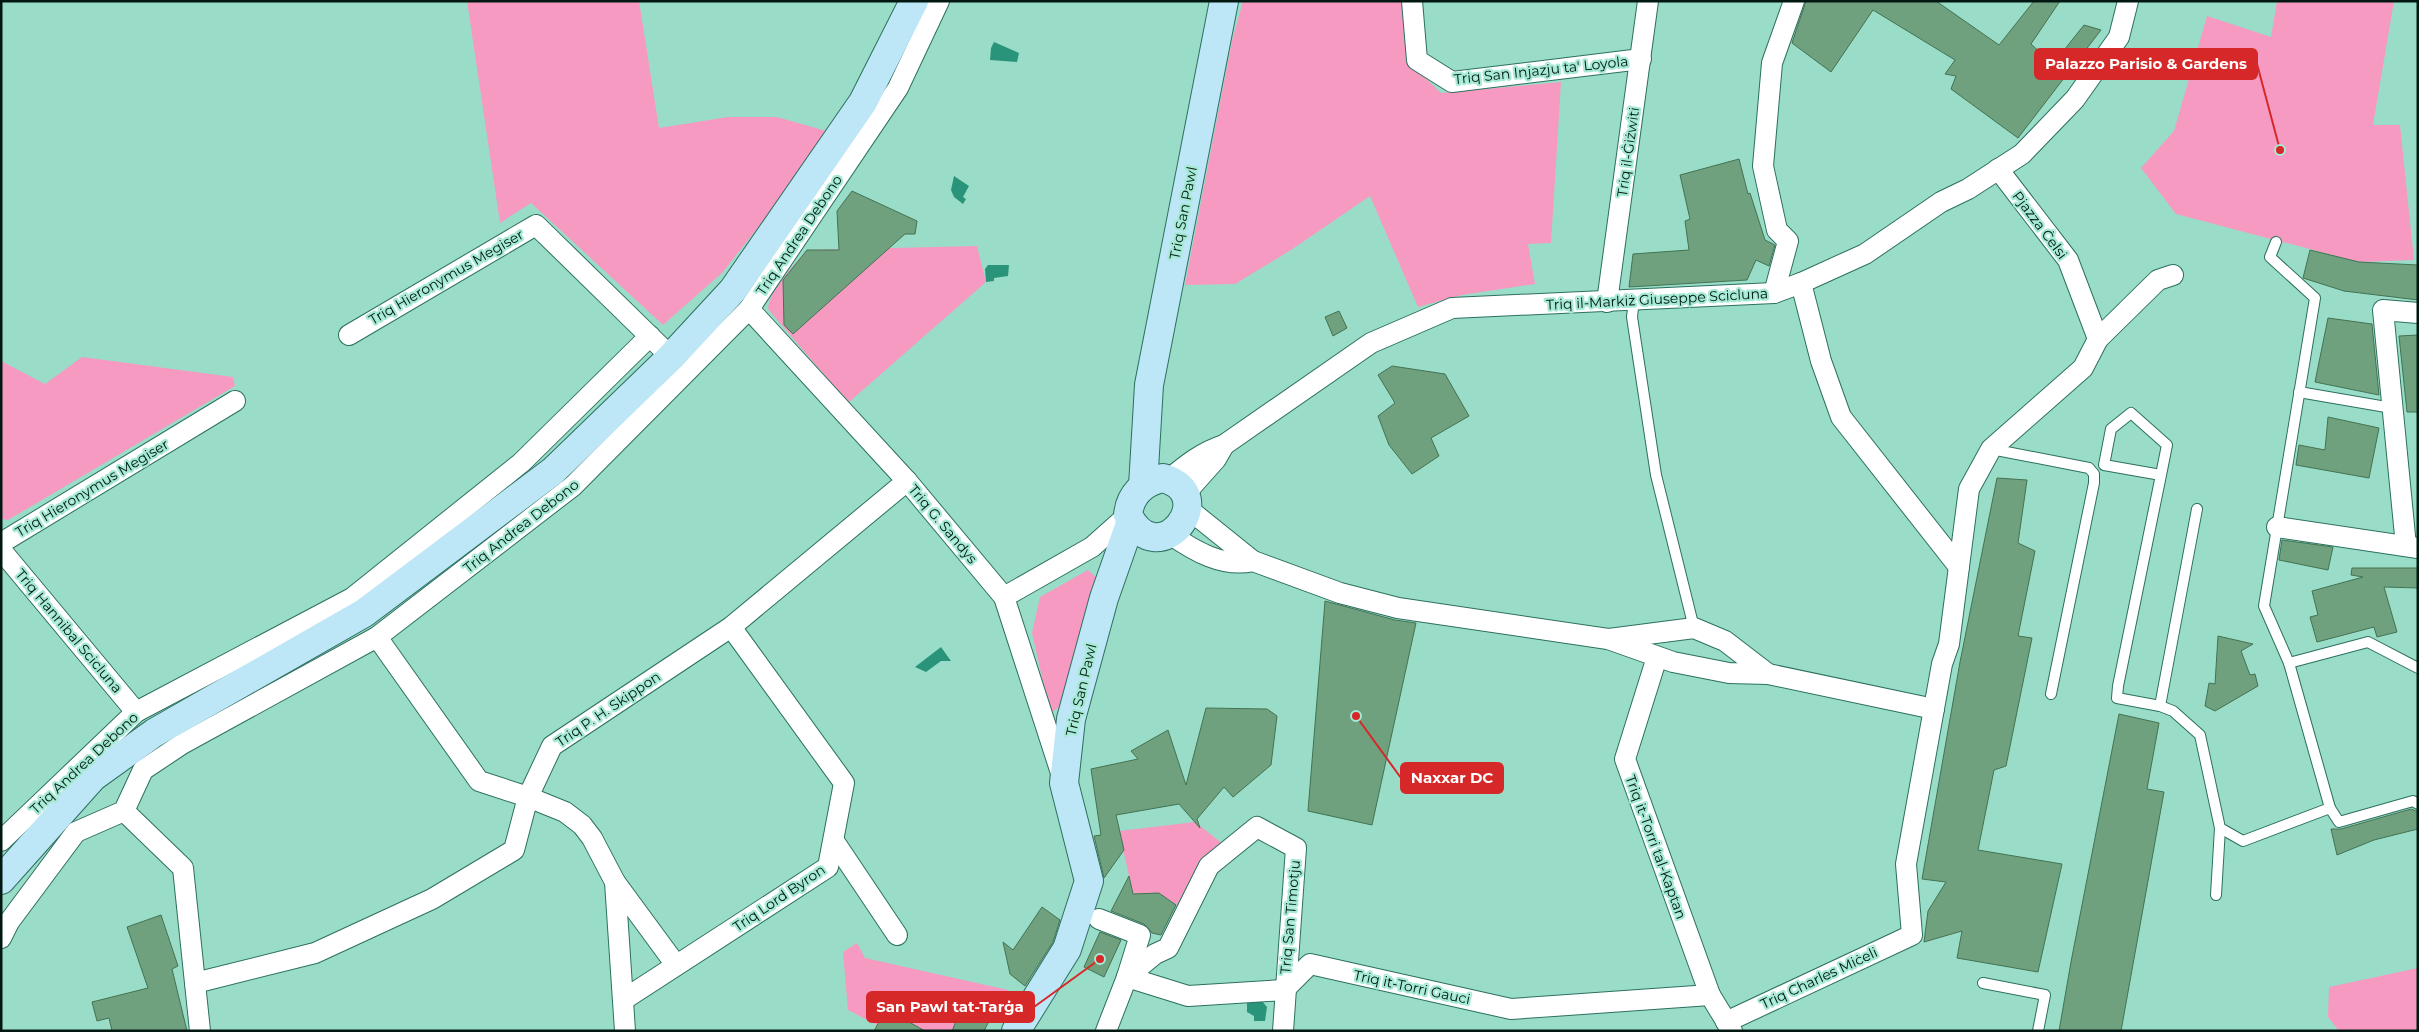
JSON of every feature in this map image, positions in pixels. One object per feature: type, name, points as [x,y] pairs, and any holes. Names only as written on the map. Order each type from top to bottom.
[{"type":"main road","name":"Triq Andrea Debono","points":[[1,880],[93,777],[154,732],[364,613],[553,471],[671,357],[733,290],[863,102],[914,1]]},
{"type":"main road","name":"Triq San Pawl","points":[[1104,598],[1164,535],[1181,525],[1146,425],[1149,385],[1224,1]]},
{"type":"main road","name":"Triq San Pawl","points":[[1016,1031],[1067,949],[1089,881],[1064,783],[1071,719],[1104,598],[1130,518],[1133,499],[1169,489]]},
{"type":"main road","points":[[1130,518],[1141,532],[1164,535]]},
{"type":"street","name":"Triq Andrea Debono","points":[[124,811],[143,770],[182,744],[377,638],[573,486],[748,309],[898,88],[939,1]]},
{"type":"street","name":"Triq San Injazju ta' Loyola","points":[[1412,1],[1417,60],[1452,82],[1641,59]]},
{"type":"street","name":"Triq il-Ġiżwiti","points":[[1607,302],[1648,1]]},
{"type":"street","points":[[1774,293],[1788,241],[1777,230],[1763,166],[1772,63],[1794,1]]},
{"type":"street","name":"Triq il-Markiż Giuseppe Scicluna","points":[[1169,489],[1208,450],[1224,445],[1371,343],[1452,308],[1774,293],[1865,254],[1941,202],[1968,189],[2022,154],[2082,103],[2119,36],[2128,1]]},
{"type":"street","name":"Pjazza Ċelsi","points":[[1998,170],[2068,260],[2098,339]]},
{"type":"street","name":"Triq Hieronymus Megiser","points":[[349,335],[536,225],[650,336]]},
{"type":"street","points":[[1169,489],[1253,561],[1340,593],[1398,608],[1608,639],[1657,658],[1729,673],[1768,674],[1934,709],[1942,664],[1949,644],[1969,489],[1991,449],[2083,368],[2098,339],[2158,280],[2173,275]]},
{"type":"street","points":[[1801,283],[1820,361],[1841,417],[1959,567]]},
{"type":"street","name":"Triq G. Sandys","points":[[748,309],[907,481],[1004,597],[1064,783]]},
{"type":"street","points":[[2277,526],[2412,547],[2392,408],[2383,310],[2418,313]]},
{"type":"street","points":[[650,336],[671,357]]},
{"type":"street","name":"Triq Andrea Debono","points":[[1,841],[136,712],[352,598],[521,463],[650,336]]},
{"type":"street","name":"Triq Hieronymus Megiser","points":[[1,543],[235,401]]},
{"type":"street","name":"Triq P. H. Skippon","points":[[195,983],[316,953],[432,899],[514,850],[528,797],[552,746],[731,626],[907,481]]},
{"type":"street","points":[[1004,597],[1092,547],[1130,518]]},
{"type":"street","points":[[1164,535],[1221,560],[1239,564],[1253,561]]},
{"type":"street","name":"Triq Hannibal Scicluna","points":[[1,550],[136,712]]},
{"type":"street","name":"Triq Lord Byron","points":[[624,1000],[828,867],[844,784],[731,626]]},
{"type":"street","points":[[1608,639],[1694,628],[1725,640],[1768,674]]},
{"type":"street","points":[[377,638],[479,781],[528,797],[565,812],[582,825],[592,838],[615,882],[676,965]]},
{"type":"street","name":"Triq it-Torri tal-Kaptan","points":[[1657,658],[1625,759],[1710,995],[1729,1026]]},
{"type":"street","name":"Triq Charles Miċeli","points":[[1729,1026],[1912,935],[1906,864],[1934,709]]},
{"type":"street","points":[[1,938],[9,922],[76,832],[124,811],[183,868],[200,1031]]},
{"type":"street","name":"Triq San Timotju","points":[[1127,977],[1155,954],[1168,948],[1208,866],[1256,828],[1296,848],[1284,990],[1283,1031]]},
{"type":"street","points":[[834,840],[897,934]]},
{"type":"street","points":[[615,882],[626,1031]]},
{"type":"street","points":[[1099,919],[1140,935],[1127,977],[1106,1031]]},
{"type":"street","name":"Triq it-Torri Gauci","points":[[1284,990],[1310,964],[1511,1008],[1710,995]]},
{"type":"street","points":[[1127,977],[1188,996],[1284,990]]},
{"type":"lane","points":[[2276,242],[2270,257],[2315,298],[2264,606],[2289,663],[2330,808],[2339,822],[2416,800]]},
{"type":"lane","points":[[1634,299],[1632,317],[1656,475],[1694,628]]},
{"type":"lane","points":[[2299,392],[2392,408]]},
{"type":"lane","points":[[2161,475],[2104,465],[2111,429],[2130,413],[2167,445],[2117,698],[2160,706],[2174,711],[2200,735],[2220,828],[2216,895]]},
{"type":"lane","points":[[1991,449],[2089,468],[2094,474],[2094,483],[2051,694]]},
{"type":"lane","points":[[2160,706],[2198,509]]},
{"type":"lane","points":[[2289,663],[2368,642],[2418,668]]},
{"type":"lane","points":[[2220,828],[2243,841],[2330,808]]},
{"type":"lane","points":[[1983,983],[2046,995],[2038,1031]]},
{"type":"shaded area","points":[[467,1],[639,1],[659,128],[728,117],[777,117],[826,131],[781,198],[723,272],[663,325],[531,203],[500,223]]},
{"type":"shaded area","points":[[1243,1],[1404,1],[1411,64],[1441,93],[1561,82],[1551,243],[1528,244],[1535,284],[1462,295],[1418,307],[1370,196],[1291,250],[1235,284],[1185,285],[1232,41]]},
{"type":"shaded area","points":[[2277,1],[2394,1],[2373,125],[2400,125],[2414,260],[2359,262],[2176,214],[2141,168],[2174,131],[2207,16],[2271,37]]},
{"type":"shaded area","points":[[994,42],[1019,53],[1017,62],[990,60],[991,48]]},
{"type":"shaded area","points":[[954,176],[969,186],[963,197],[966,199],[963,204],[954,197],[951,190]]},
{"type":"shaded area","points":[[977,246],[986,282],[848,403],[768,309],[773,293],[778,285],[807,250]]},
{"type":"shaded area","points":[[988,265],[1009,265],[1008,276],[994,278],[994,281],[986,282],[985,269]]},
{"type":"shaded area","points":[[82,357],[233,377],[235,386],[8,520],[1,519],[1,361],[45,384]]},
{"type":"shaded area","points":[[1088,570],[1098,579],[1063,705],[1050,713],[1032,633],[1040,597]]},
{"type":"shaded area","points":[[941,647],[951,661],[941,661],[926,672],[915,667]]},
{"type":"shaded area","points":[[1195,822],[1223,844],[1181,908],[1159,893],[1133,894],[1119,831]]},
{"type":"shaded area","points":[[857,943],[865,958],[1008,990],[995,1009],[967,995],[952,1031],[926,1031],[886,1009],[877,1025],[848,1010],[843,952]]},
{"type":"shaded area","points":[[2418,968],[2418,1031],[2339,1031],[2328,1017],[2329,987]]},
{"type":"shaded area","points":[[1262,1001],[1267,1007],[1265,1021],[1254,1021],[1254,1016],[1247,1012],[1247,1003]]},
{"type":"building","points":[[1806,1],[1936,1],[1999,45],[2034,1],[2060,1],[2031,44],[2053,64],[2084,25],[2101,30],[2018,138],[1951,89],[1956,76],[1945,74],[1955,60],[1873,10],[1831,72],[1792,43]]},
{"type":"building","points":[[1739,159],[1748,194],[1750,193],[1765,240],[1775,245],[1769,266],[1756,260],[1747,280],[1629,287],[1633,254],[1689,250],[1685,221],[1690,219],[1680,175]]},
{"type":"building","points":[[852,191],[917,221],[915,234],[905,234],[793,334],[784,325],[783,280],[807,250],[839,250],[837,211]]},
{"type":"building","points":[[2310,250],[2359,262],[2418,265],[2418,300],[2344,291],[2303,278]]},
{"type":"building","points":[[1339,311],[1347,328],[1333,336],[1325,317]]},
{"type":"building","points":[[2328,318],[2372,324],[2379,395],[2315,382]]},
{"type":"building","points":[[2418,335],[2418,412],[2407,412],[2399,336]]},
{"type":"building","points":[[1392,366],[1445,374],[1469,416],[1431,438],[1439,456],[1412,474],[1389,445],[1378,416],[1395,403],[1378,375]]},
{"type":"building","points":[[2328,417],[2379,428],[2369,478],[2296,465],[2299,445],[2325,450]]},
{"type":"building","points":[[1997,478],[2027,480],[2018,543],[2035,551],[2018,636],[2032,638],[2006,766],[1994,770],[1978,850],[2062,864],[2038,972],[1957,958],[1962,931],[1924,942],[1928,911],[1946,882],[1922,879],[1960,662]]},
{"type":"building","points":[[2282,540],[2333,547],[2328,570],[2279,560]]},
{"type":"building","points":[[2352,568],[2418,568],[2418,588],[2384,587],[2397,632],[2377,637],[2374,627],[2317,642],[2310,617],[2318,615],[2312,591],[2363,577],[2351,575]]},
{"type":"building","points":[[1325,601],[1395,620],[1416,623],[1372,825],[1308,811]]},
{"type":"building","points":[[2218,636],[2253,644],[2241,651],[2250,675],[2255,674],[2258,686],[2215,711],[2205,706],[2209,683],[2215,684]]},
{"type":"building","points":[[1206,708],[1267,709],[1277,716],[1271,765],[1233,797],[1224,787],[1197,819],[1200,828],[1179,804],[1116,815],[1124,850],[1104,878],[1094,836],[1101,835],[1091,769],[1138,759],[1131,751],[1168,730],[1186,785]]},
{"type":"building","points":[[2119,714],[2159,723],[2147,789],[2164,792],[2121,1031],[2059,1031],[2071,962]]},
{"type":"building","points":[[2411,809],[2418,812],[2418,829],[2374,840],[2337,855],[2331,829],[2341,829]]},
{"type":"building","points":[[1129,876],[1133,894],[1159,893],[1176,905],[1161,935],[1152,933],[1144,924],[1111,911]]},
{"type":"building","points":[[1042,907],[1060,920],[1053,942],[1025,986],[1010,974],[1003,942],[1013,950]]},
{"type":"building","points":[[161,915],[178,966],[172,969],[187,1031],[112,1031],[109,1018],[97,1021],[92,1002],[148,988],[127,927]]},
{"type":"building","points":[[1100,932],[1121,940],[1104,977],[1084,967]]},
{"type":"building","points":[[967,995],[995,1009],[984,1031],[952,1031]]},
{"type":"building","points":[[886,1009],[925,1031],[874,1031]]},
{"type":"place","name":"Palazzo Parisio & Gardens","points":[[2280,150]]},
{"type":"place","name":"Naxxar DC","points":[[1356,716]]},
{"type":"place","name":"San Pawl tat-Tarġa","points":[[1100,959]]}]
